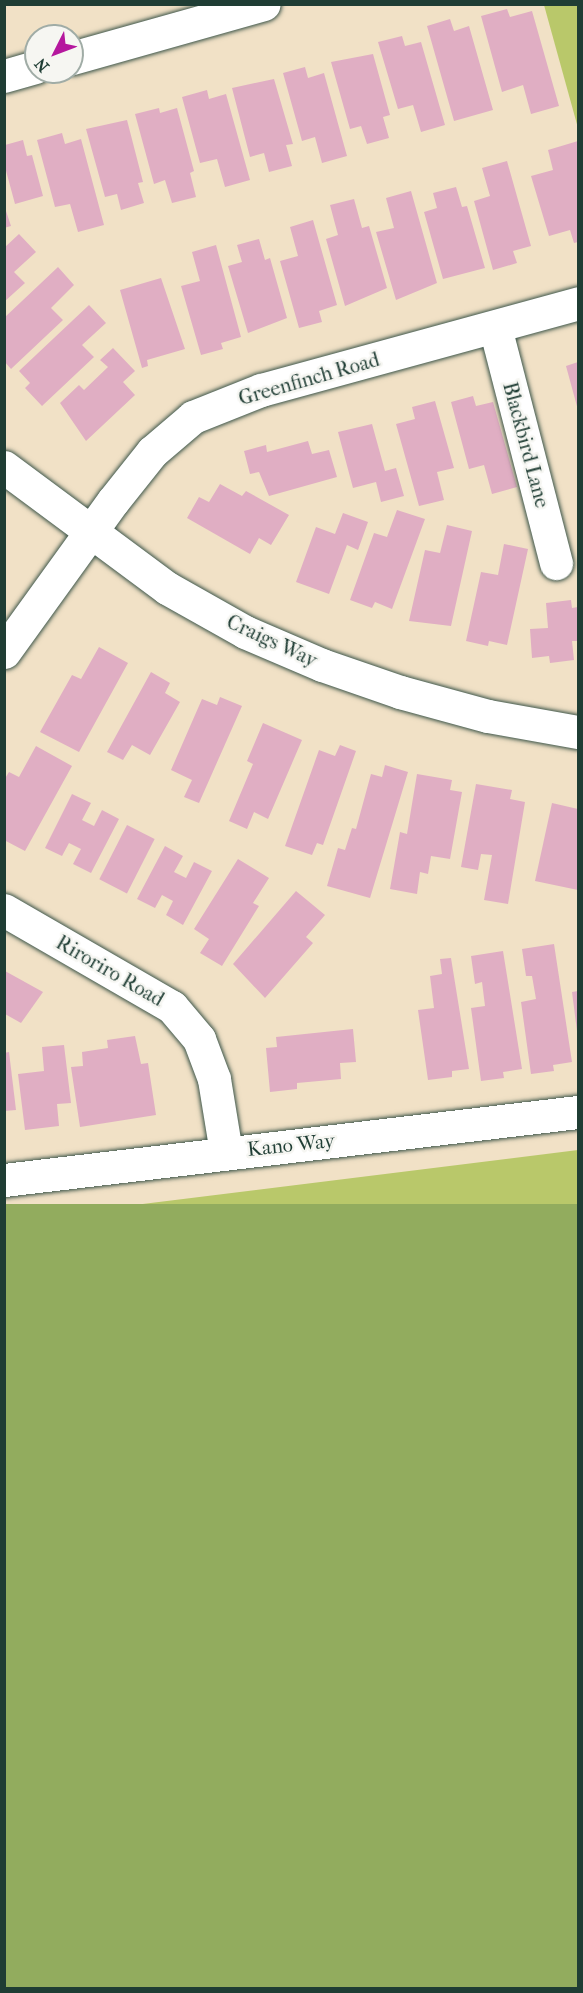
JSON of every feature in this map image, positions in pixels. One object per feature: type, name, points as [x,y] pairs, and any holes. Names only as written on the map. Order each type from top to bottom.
[{"type":"street","points":[[84,54],[264,4]]},
{"type":"street","points":[[4,76],[24,70]]},
{"type":"street","name":"Greenfinch Road","points":[[4,652],[89,533],[152,452],[193,417],[261,390],[579,303]]},
{"type":"street","name":"Blackbird Lane","points":[[495,327],[556,563]]},
{"type":"street","name":"Craigs Way","points":[[4,467],[89,533],[167,588],[245,632],[322,665],[400,692],[488,716],[579,732]]},
{"type":"street","name":"Riroriro Road","points":[[4,910],[172,1007],[199,1039],[214,1079],[226,1152]]},
{"type":"street","name":"Kano Way","points":[[4,1180],[579,1112]]},
{"type":"green space","points":[[544,5],[578,5],[578,128]]},
{"type":"green space","points":[[578,1150],[578,1204],[5,1297],[5,1221]]},
{"type":"green space","points":[[4,1204],[578,1204],[578,1988],[4,1988]]},
{"type":"building","points":[[507,9],[510,17],[532,11],[559,106],[531,114],[523,85],[502,92],[481,16]]},
{"type":"building","points":[[450,19],[454,31],[469,26],[493,110],[454,121],[427,26]]},
{"type":"building","points":[[402,36],[405,46],[421,42],[445,125],[421,132],[413,105],[398,109],[378,42]]},
{"type":"building","points":[[373,54],[390,115],[383,117],[389,138],[367,144],[361,126],[350,129],[331,62]]},
{"type":"building","points":[[305,67],[308,78],[324,73],[347,156],[322,163],[315,137],[302,141],[283,73]]},
{"type":"building","points":[[274,79],[293,144],[286,145],[292,166],[269,172],[264,153],[250,157],[232,88]]},
{"type":"building","points":[[207,90],[209,99],[226,94],[250,180],[225,187],[217,159],[200,163],[182,97]]},
{"type":"building","points":[[159,108],[160,113],[177,108],[194,171],[190,173],[196,197],[172,203],[165,180],[154,184],[135,114]]},
{"type":"building","points":[[127,120],[143,182],[138,183],[144,203],[121,210],[117,194],[105,197],[86,129]]},
{"type":"building","points":[[62,133],[65,144],[81,139],[104,225],[78,232],[70,204],[55,207],[37,140]]},
{"type":"building","points":[[23,140],[27,156],[32,155],[43,196],[15,204],[5,167],[5,145]]},
{"type":"building","points":[[578,141],[578,242],[574,243],[570,230],[549,236],[531,176],[553,170],[548,150]]},
{"type":"building","points":[[507,161],[531,246],[513,251],[517,263],[493,270],[474,201],[490,196],[482,168]]},
{"type":"building","points":[[456,187],[462,207],[467,206],[485,268],[443,279],[424,212],[437,208],[433,193]]},
{"type":"building","points":[[411,191],[437,283],[396,300],[376,232],[394,228],[386,198]]},
{"type":"building","points":[[354,199],[362,228],[369,226],[387,288],[345,306],[326,239],[338,235],[330,205]]},
{"type":"building","points":[[4,205],[11,226],[4,228]]},
{"type":"building","points":[[313,220],[337,305],[319,311],[322,322],[299,328],[280,261],[298,256],[290,227]]},
{"type":"building","points":[[19,234],[36,252],[14,272],[25,283],[4,302],[4,248]]},
{"type":"building","points":[[259,239],[265,260],[270,258],[287,318],[248,333],[228,266],[242,262],[237,245]]},
{"type":"building","points":[[216,245],[241,337],[221,343],[223,349],[201,355],[181,286],[200,281],[192,252]]},
{"type":"building","points":[[58,267],[74,285],[51,308],[63,320],[11,369],[4,361],[4,318]]},
{"type":"building","points":[[161,278],[185,349],[147,360],[148,366],[142,368],[120,290]]},
{"type":"building","points":[[89,305],[106,323],[82,345],[94,357],[42,406],[25,388],[30,383],[19,371]]},
{"type":"building","points":[[113,348],[135,371],[123,382],[135,395],[86,441],[60,403],[79,385],[84,390],[108,367],[100,360]]},
{"type":"building","points":[[578,362],[578,410],[566,366]]},
{"type":"building","points":[[473,396],[476,406],[493,402],[517,487],[492,494],[484,465],[469,469],[451,402]]},
{"type":"building","points":[[435,401],[454,468],[437,472],[444,500],[419,506],[396,424],[415,419],[412,407]]},
{"type":"building","points":[[372,424],[385,471],[396,468],[404,496],[381,502],[376,482],[353,488],[338,432]]},
{"type":"building","points":[[308,441],[312,454],[329,450],[337,477],[269,496],[259,472],[250,474],[244,451],[266,445],[267,452]]},
{"type":"building","points":[[220,484],[242,496],[246,491],[289,515],[271,545],[259,538],[250,554],[187,518],[199,497],[209,502]]},
{"type":"building","points":[[397,510],[425,519],[392,609],[375,602],[372,608],[350,600],[374,533],[387,537]]},
{"type":"building","points":[[343,513],[368,522],[358,550],[347,545],[329,594],[296,582],[316,527],[335,534]]},
{"type":"building","points":[[447,525],[472,531],[451,626],[409,621],[425,550],[440,553]]},
{"type":"building","points":[[504,544],[528,549],[507,645],[489,641],[488,646],[466,641],[481,572],[498,575]]},
{"type":"building","points":[[571,600],[572,608],[578,607],[578,641],[572,641],[574,660],[550,663],[549,656],[532,658],[530,629],[548,628],[546,603]]},
{"type":"building","points":[[99,647],[128,663],[79,752],[40,732],[72,675],[81,679]]},
{"type":"building","points":[[151,672],[170,683],[165,693],[180,702],[150,755],[132,745],[123,760],[107,752]]},
{"type":"building","points":[[220,697],[242,706],[199,803],[184,797],[192,780],[171,770],[202,699],[217,705]]},
{"type":"building","points":[[263,723],[302,740],[268,819],[254,812],[247,829],[229,821],[253,764],[247,761]]},
{"type":"building","points":[[340,745],[356,751],[323,845],[317,843],[312,855],[285,846],[319,750],[335,756]]},
{"type":"building","points":[[36,746],[72,766],[25,851],[4,840],[4,780],[9,772],[19,777]]},
{"type":"building","points":[[385,765],[408,772],[370,898],[327,886],[338,848],[345,850],[352,828],[356,829],[371,774],[382,777]]},
{"type":"building","points":[[417,774],[452,780],[450,790],[462,792],[450,859],[431,856],[428,874],[420,872],[417,894],[390,889],[400,832],[407,834]]},
{"type":"building","points":[[476,784],[512,790],[510,799],[525,802],[508,904],[484,900],[492,855],[481,854],[478,870],[461,867]]},
{"type":"building","points":[[72,794],[91,803],[82,820],[94,826],[102,810],[119,819],[91,873],[73,864],[81,849],[69,843],[62,856],[45,848]]},
{"type":"building","points":[[552,803],[578,809],[578,890],[535,881]]},
{"type":"building","points":[[127,825],[155,839],[127,893],[99,879]]},
{"type":"building","points":[[165,846],[183,856],[174,872],[186,878],[194,862],[212,871],[183,925],[166,915],[173,901],[162,895],[155,908],[137,899]]},
{"type":"building","points":[[238,859],[269,878],[253,903],[259,906],[222,966],[200,953],[209,939],[194,929]]},
{"type":"building","points":[[296,891],[325,915],[306,937],[313,943],[265,998],[233,964]]},
{"type":"building","points":[[554,944],[572,1062],[553,1065],[554,1071],[531,1074],[521,1002],[536,999],[532,976],[526,976],[522,949]]},
{"type":"building","points":[[503,951],[522,1069],[503,1072],[504,1078],[481,1081],[471,1008],[485,1006],[482,982],[475,984],[471,956]]},
{"type":"building","points":[[451,958],[469,1069],[452,1071],[452,1077],[428,1080],[418,1010],[434,1008],[430,976],[442,974],[440,959]]},
{"type":"building","points":[[5,971],[43,992],[21,1023],[5,1014]]},
{"type":"building","points":[[578,991],[578,1031],[577,1031],[572,992]]},
{"type":"building","points":[[353,1029],[356,1062],[340,1063],[341,1079],[297,1083],[297,1089],[270,1092],[266,1048],[277,1047],[276,1037]]},
{"type":"building","points":[[135,1036],[141,1064],[148,1063],[156,1115],[80,1127],[71,1067],[83,1066],[82,1052],[108,1048],[107,1040]]},
{"type":"building","points":[[64,1045],[71,1103],[57,1104],[59,1126],[25,1130],[18,1074],[44,1071],[42,1047]]},
{"type":"building","points":[[9,1052],[16,1110],[4,1111],[4,1053]]}]
